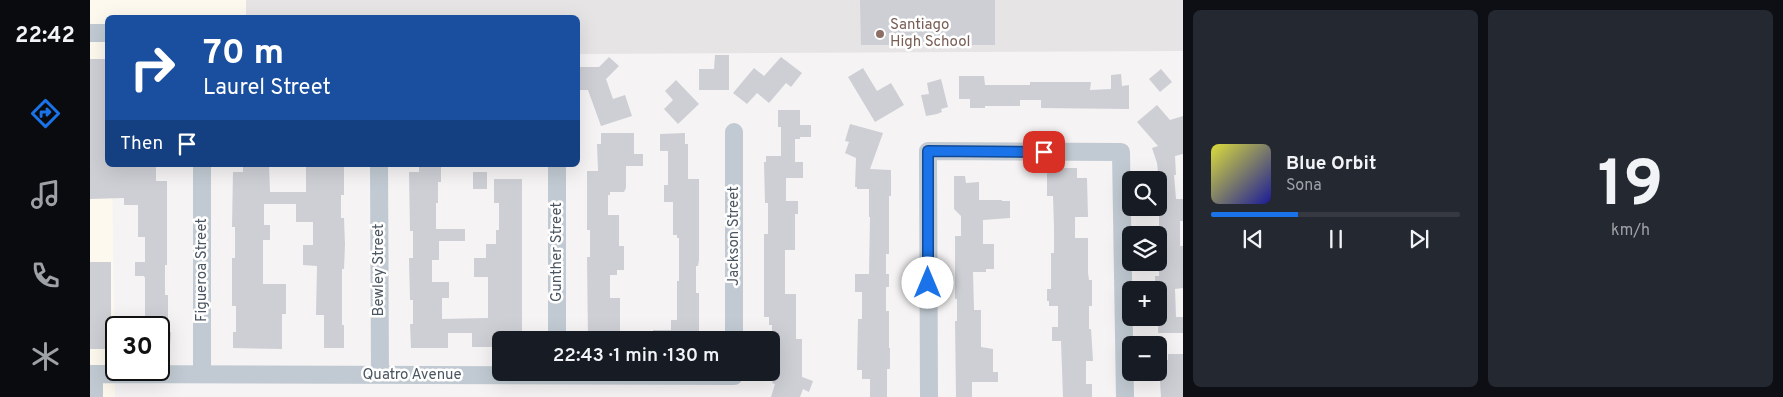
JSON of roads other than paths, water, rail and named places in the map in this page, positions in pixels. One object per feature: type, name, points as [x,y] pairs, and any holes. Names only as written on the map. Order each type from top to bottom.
[{"type":"street","points":[[90,33],[105,32]]},
{"type":"street","name":"Jackson Street","points":[[734,132],[734,331]]},
{"type":"street","points":[[929,397],[928,151],[1121,152],[1125,397]]},
{"type":"street","name":"Figueroa Street","points":[[202,167],[202,374]]},
{"type":"street","name":"Bewley Street","points":[[379,167],[380,375]]},
{"type":"street","name":"Gunther Street","points":[[557,167],[557,331]]},
{"type":"street","points":[[92,374],[94,397]]},
{"type":"street","name":"Quatro Avenue","points":[[92,374],[492,374]]},
{"type":"place","name":"Santiago High School","points":[[880,34]]}]
